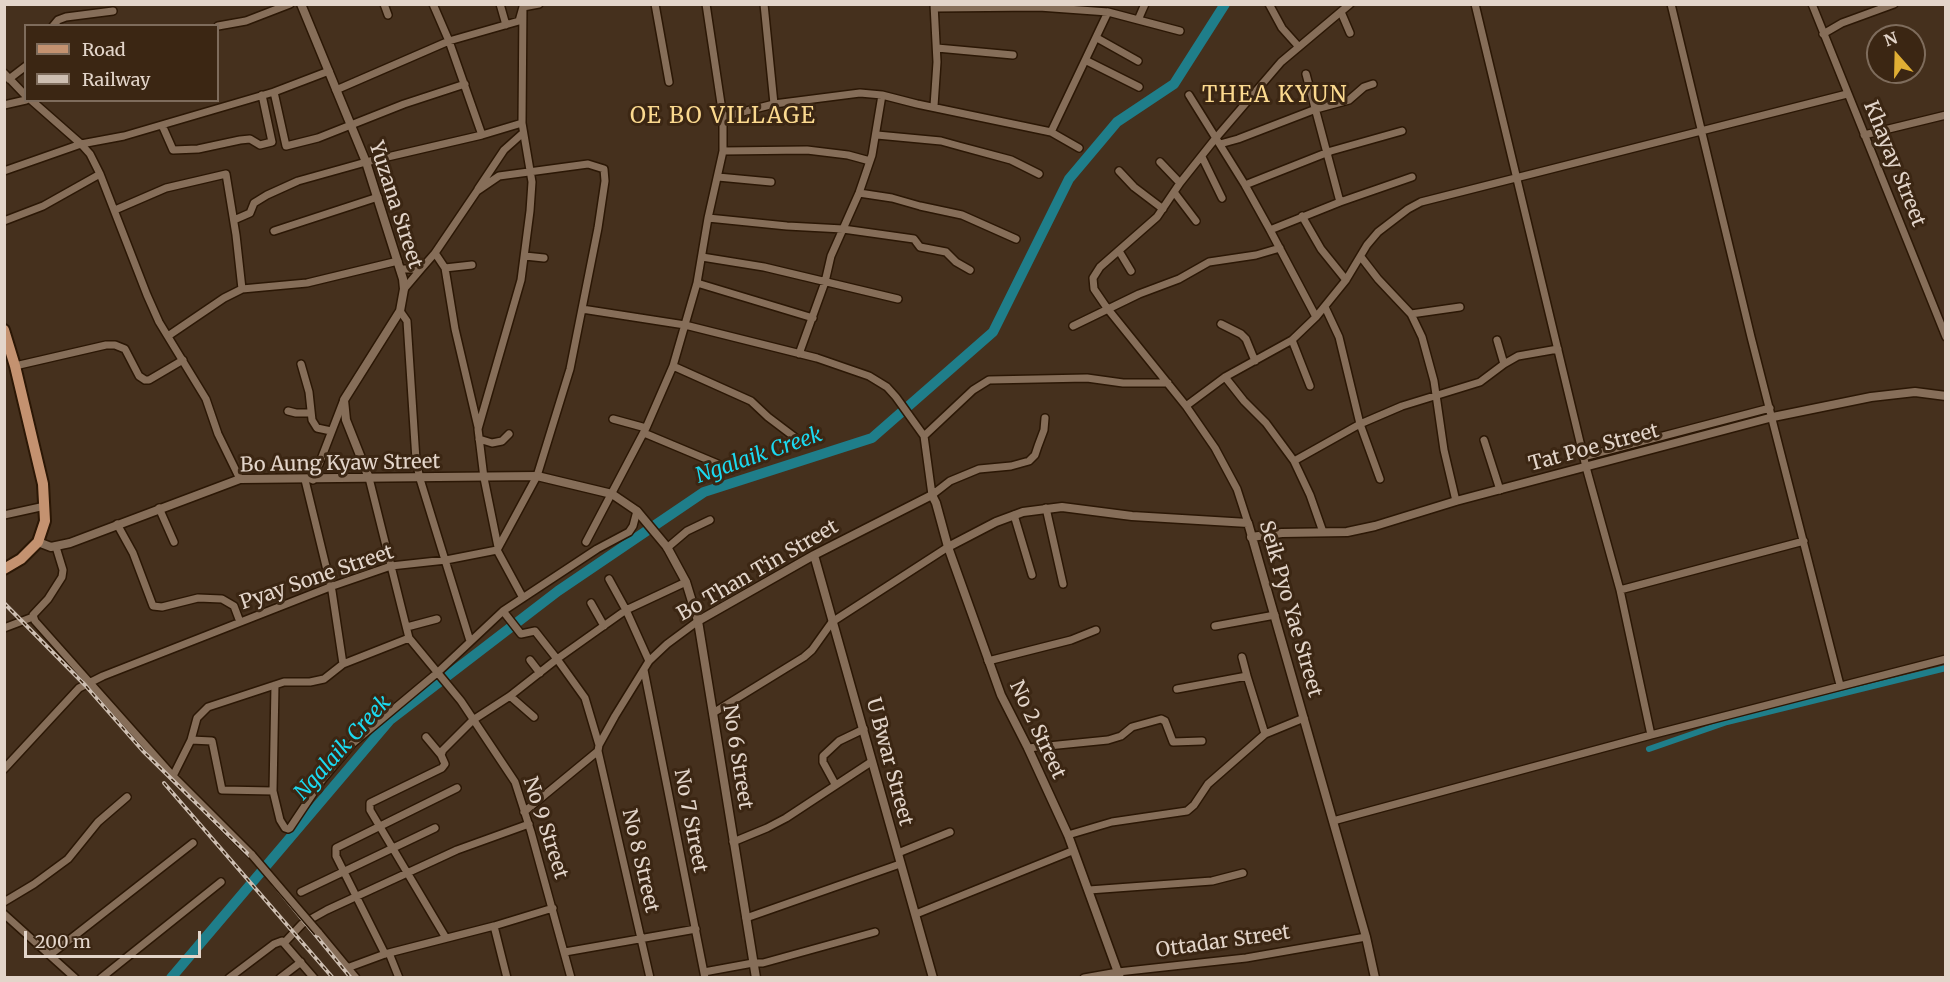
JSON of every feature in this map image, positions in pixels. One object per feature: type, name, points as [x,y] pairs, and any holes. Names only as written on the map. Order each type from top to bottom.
[{"type":"main road","points":[[4,330],[15,366],[43,484],[45,506],[45,521],[38,542],[21,559],[4,569]]},
{"type":"street","points":[[219,26],[246,21],[290,4]]},
{"type":"street","name":"Yuzana Street","points":[[301,4],[366,162],[399,265],[404,289],[400,311],[344,400]]},
{"type":"street","points":[[384,4],[388,15]]},
{"type":"street","points":[[434,4],[482,135]]},
{"type":"street","points":[[500,4],[506,25]]},
{"type":"street","points":[[523,6],[539,4]]},
{"type":"street","points":[[655,4],[669,82]]},
{"type":"street","points":[[586,542],[645,430],[672,366],[697,283],[723,151],[723,117],[706,4]]},
{"type":"street","points":[[764,4],[774,104]]},
{"type":"street","points":[[1138,20],[1145,4]]},
{"type":"street","points":[[1269,4],[1282,28],[1299,47]]},
{"type":"street","points":[[1131,271],[1119,251],[1147,228],[1180,183],[1281,62],[1350,4]]},
{"type":"street","points":[[1475,4],[1583,457],[1620,591],[1651,735]]},
{"type":"street","points":[[1671,4],[1840,685]]},
{"type":"street","name":"Khayay Street","points":[[1812,4],[1946,337]]},
{"type":"street","points":[[1823,34],[1842,23],[1894,4]]},
{"type":"street","points":[[336,90],[449,40],[519,21],[523,6]]},
{"type":"street","points":[[478,429],[513,314],[525,256],[532,190],[522,123],[523,6]]},
{"type":"street","points":[[934,106],[935,6],[1088,7],[1180,31]]},
{"type":"street","points":[[55,24],[66,17],[113,11]]},
{"type":"street","points":[[1051,132],[1087,61],[1108,12]]},
{"type":"street","points":[[1341,12],[1350,33]]},
{"type":"street","points":[[1097,38],[1138,61]]},
{"type":"street","points":[[936,48],[1013,55]]},
{"type":"street","points":[[1087,61],[1138,87]]},
{"type":"street","points":[[24,67],[7,76],[24,96]]},
{"type":"street","points":[[4,171],[81,144],[124,136],[274,92],[329,71]]},
{"type":"street","points":[[1306,74],[1340,202]]},
{"type":"street","points":[[274,92],[286,146],[318,138],[465,84]]},
{"type":"street","points":[[1217,141],[1238,139],[1316,109],[1349,100],[1364,87],[1373,84]]},
{"type":"street","points":[[723,117],[774,104],[860,93],[882,95],[1051,132],[1078,148]]},
{"type":"street","points":[[1186,406],[1226,377],[1292,340],[1325,307],[1378,232],[1415,205],[1438,197],[1847,94]]},
{"type":"street","points":[[162,125],[173,150],[198,149],[250,139],[260,145],[272,142],[262,95]]},
{"type":"street","points":[[799,354],[825,282],[831,256],[859,193],[870,161],[877,135],[882,95]]},
{"type":"street","points":[[1189,95],[1245,185],[1316,317]]},
{"type":"street","points":[[4,105],[24,99]]},
{"type":"street","points":[[32,102],[90,154],[115,210],[147,295],[168,336],[206,399],[218,434],[240,479]]},
{"type":"street","points":[[1864,135],[1946,115]]},
{"type":"street","points":[[234,220],[250,213],[255,203],[267,195],[289,185],[366,162],[482,135],[522,123]]},
{"type":"street","points":[[1245,185],[1328,154],[1402,131]]},
{"type":"street","points":[[404,289],[435,253],[504,150],[523,133]]},
{"type":"street","points":[[877,135],[941,141],[1011,160],[1039,174]]},
{"type":"street","points":[[723,151],[807,150],[848,155],[870,161]]},
{"type":"street","points":[[1202,157],[1222,198]]},
{"type":"street","points":[[1160,162],[1180,183]]},
{"type":"street","points":[[477,191],[499,176],[588,165],[604,169],[605,181],[598,228],[570,369],[537,476],[497,549]]},
{"type":"street","points":[[1119,171],[1134,187],[1163,209]]},
{"type":"street","points":[[4,221],[43,206],[100,174]]},
{"type":"street","points":[[115,210],[166,188],[226,174],[242,289]]},
{"type":"street","points":[[718,177],[771,182]]},
{"type":"street","points":[[1270,230],[1302,216],[1412,177]]},
{"type":"street","points":[[1174,192],[1196,221]]},
{"type":"street","points":[[859,193],[892,198],[962,215],[1016,239]]},
{"type":"street","points":[[274,231],[378,197]]},
{"type":"street","points":[[1302,216],[1321,249],[1346,280]]},
{"type":"street","points":[[708,218],[843,229],[914,239],[920,247],[946,252],[956,262],[970,270]]},
{"type":"street","points":[[1073,326],[1107,308],[1179,279],[1209,262],[1256,255],[1280,248]]},
{"type":"street","name":"Seik Pyo Yae Street","points":[[1119,251],[1095,273],[1094,289],[1186,406],[1215,448],[1237,489],[1275,615],[1376,978]]},
{"type":"street","points":[[435,253],[445,268],[455,329],[478,429],[497,549],[524,598]]},
{"type":"street","points":[[525,256],[544,258]]},
{"type":"street","points":[[702,257],[764,267],[898,299]]},
{"type":"street","points":[[1361,257],[1411,314],[1422,337],[1434,381],[1444,450],[1456,501]]},
{"type":"street","points":[[168,336],[224,298],[242,289],[307,283],[399,265],[421,269]]},
{"type":"street","points":[[445,268],[472,265]]},
{"type":"street","points":[[697,283],[813,318]]},
{"type":"street","points":[[1325,307],[1339,337],[1360,424],[1380,479]]},
{"type":"street","points":[[1411,314],[1460,307]]},
{"type":"street","points":[[582,309],[685,325],[817,358],[869,376],[887,387],[922,434],[932,495]]},
{"type":"street","points":[[400,311],[407,321],[416,460],[420,479],[470,641]]},
{"type":"street","points":[[1221,324],[1246,339],[1255,361]]},
{"type":"street","points":[[1292,340],[1310,386]]},
{"type":"street","points":[[1497,340],[1504,364]]},
{"type":"street","points":[[15,366],[106,345],[115,345],[125,349],[139,376],[145,381],[183,360]]},
{"type":"street","points":[[1294,461],[1360,424],[1402,406],[1480,382],[1518,356],[1558,349]]},
{"type":"street","points":[[301,364],[309,392],[312,420],[315,425],[331,431]]},
{"type":"street","points":[[672,366],[751,401],[801,442]]},
{"type":"street","points":[[1226,377],[1244,401],[1266,423],[1294,461],[1310,495],[1323,532]]},
{"type":"street","points":[[922,434],[989,380],[1087,378],[1123,383],[1168,383]]},
{"type":"street","name":"Tat Poe Street","points":[[1251,537],[1282,533],[1347,532],[1375,526],[1456,501],[1586,467],[1771,413],[1895,393],[1915,392],[1946,396]]},
{"type":"street","points":[[343,664],[309,480],[344,400]]},
{"type":"street","points":[[173,776],[190,740],[197,718],[208,707],[284,682],[310,682],[324,679],[343,664],[409,638],[369,478],[346,420],[344,400]]},
{"type":"street","points":[[288,411],[311,413]]},
{"type":"street","points":[[1583,457],[1771,413]]},
{"type":"street","name":"Bo Than Tin Street","points":[[524,812],[598,748],[649,661],[667,644],[699,621],[814,555],[932,495],[950,481],[972,472],[1029,461],[1035,455],[1038,447],[1044,430],[1045,418]]},
{"type":"street","points":[[613,419],[645,430],[718,464]]},
{"type":"street","points":[[479,439],[492,443],[502,441],[509,434]]},
{"type":"street","points":[[1484,440],[1500,490]]},
{"type":"street","name":"Bo Aung Kyaw Street","points":[[56,547],[240,479],[420,479],[537,476],[612,494],[637,512],[667,547]]},
{"type":"street","name":"No 2 Street","points":[[932,495],[948,547],[1001,695],[1068,835],[1119,975]]},
{"type":"street","points":[[4,515],[45,506]]},
{"type":"street","points":[[713,713],[780,674],[804,657],[812,650],[832,622],[948,547],[1014,515],[1062,507],[1132,516],[1248,523]]},
{"type":"street","points":[[159,508],[174,542]]},
{"type":"street","points":[[1046,508],[1063,584]]},
{"type":"street","points":[[275,685],[273,791],[282,825],[288,830],[322,780],[352,744],[439,675],[470,641],[504,612],[597,549],[629,532],[637,512]]},
{"type":"street","points":[[1014,515],[1032,575]]},
{"type":"street","points":[[667,547],[687,531],[710,520]]},
{"type":"street","points":[[117,524],[133,553],[153,606],[162,607],[198,598],[222,599],[234,606],[240,622]]},
{"type":"street","points":[[4,628],[33,617],[62,577],[63,570],[56,547],[45,546],[38,542]]},
{"type":"street","points":[[1620,591],[1804,542]]},
{"type":"street","name":"No 6 Street","points":[[667,547],[686,582],[699,621],[756,978]]},
{"type":"street","name":"Pyay Sone Street","points":[[4,769],[80,688],[91,682],[330,587],[391,566],[446,560],[497,549]]},
{"type":"street","name":"U Bwar Street","points":[[814,555],[933,978]]},
{"type":"street","points":[[609,579],[649,661]]},
{"type":"street","points":[[441,755],[443,750],[473,720],[510,696],[626,610],[686,582]]},
{"type":"street","points":[[591,603],[604,626]]},
{"type":"street","name":"No 8 Street","points":[[504,612],[521,634],[536,631],[585,698],[650,978]]},
{"type":"street","points":[[1215,626],[1275,615]]},
{"type":"street","points":[[33,617],[173,776],[252,855],[356,978]]},
{"type":"street","points":[[407,627],[437,619]]},
{"type":"street","points":[[988,661],[1071,640],[1096,630]]},
{"type":"street","name":"No 9 Street","points":[[409,638],[461,701],[515,782],[529,824],[571,978]]},
{"type":"street","points":[[1242,657],[1265,734]]},
{"type":"street","points":[[1333,821],[1840,685],[1946,659]]},
{"type":"street","points":[[530,660],[540,673]]},
{"type":"street","name":"No 7 Street","points":[[644,670],[704,975]]},
{"type":"street","points":[[1177,689],[1247,676]]},
{"type":"street","points":[[510,696],[534,717]]},
{"type":"street","points":[[1068,835],[1112,822],[1187,811],[1194,806],[1208,784],[1265,734],[1304,718]]},
{"type":"street","points":[[1028,748],[1108,740],[1120,736],[1132,727],[1161,719],[1166,721],[1173,742],[1202,741]]},
{"type":"street","points":[[835,784],[823,762],[823,756],[839,741],[864,729]]},
{"type":"street","points":[[426,737],[441,755],[445,764],[442,768],[370,803],[370,810],[446,938]]},
{"type":"street","points":[[190,740],[212,741],[222,790],[273,791]]},
{"type":"street","points":[[733,842],[786,818],[871,762]]},
{"type":"street","points":[[399,978],[343,872],[336,856],[336,848],[457,788]]},
{"type":"street","points":[[4,902],[68,859],[98,822],[127,796]]},
{"type":"street","points":[[285,942],[297,927],[310,918],[457,850],[529,824]]},
{"type":"street","points":[[301,892],[435,828]]},
{"type":"street","points":[[898,853],[950,832]]},
{"type":"street","points":[[50,955],[193,843]]},
{"type":"street","points":[[916,914],[1072,850]]},
{"type":"street","points":[[746,918],[900,864]]},
{"type":"street","points":[[1089,890],[1212,881],[1243,873]]},
{"type":"street","points":[[101,978],[221,882]]},
{"type":"street","points":[[347,968],[387,953],[494,926],[553,908]]},
{"type":"street","points":[[4,914],[75,978]]},
{"type":"street","points":[[494,926],[507,978]]},
{"type":"street","points":[[565,952],[696,929]]},
{"type":"street","points":[[704,975],[753,963],[763,963],[875,933]]},
{"type":"street","name":"Ottadar Street","points":[[1084,978],[1246,958],[1366,937]]},
{"type":"street","points":[[229,978],[279,941],[285,942],[314,978]]},
{"type":"street","points":[[280,978],[301,962]]},
{"type":"waterway","name":"Ngalaik Creek","points":[[171,978],[390,720],[558,591],[704,492],[872,438],[993,332],[1069,179],[1117,122],[1174,84],[1225,4]]},
{"type":"waterway","points":[[1649,749],[1727,722],[1946,668]]},
{"type":"railway","points":[[4,603],[85,685],[143,751],[251,857],[351,978]]},
{"type":"railway","points":[[164,783],[333,978]]},
{"type":"district","name":"THEA KYUN","points":[[1275,96]]},
{"type":"district","name":"OE BO VILLAGE","points":[[723,117]]}]
